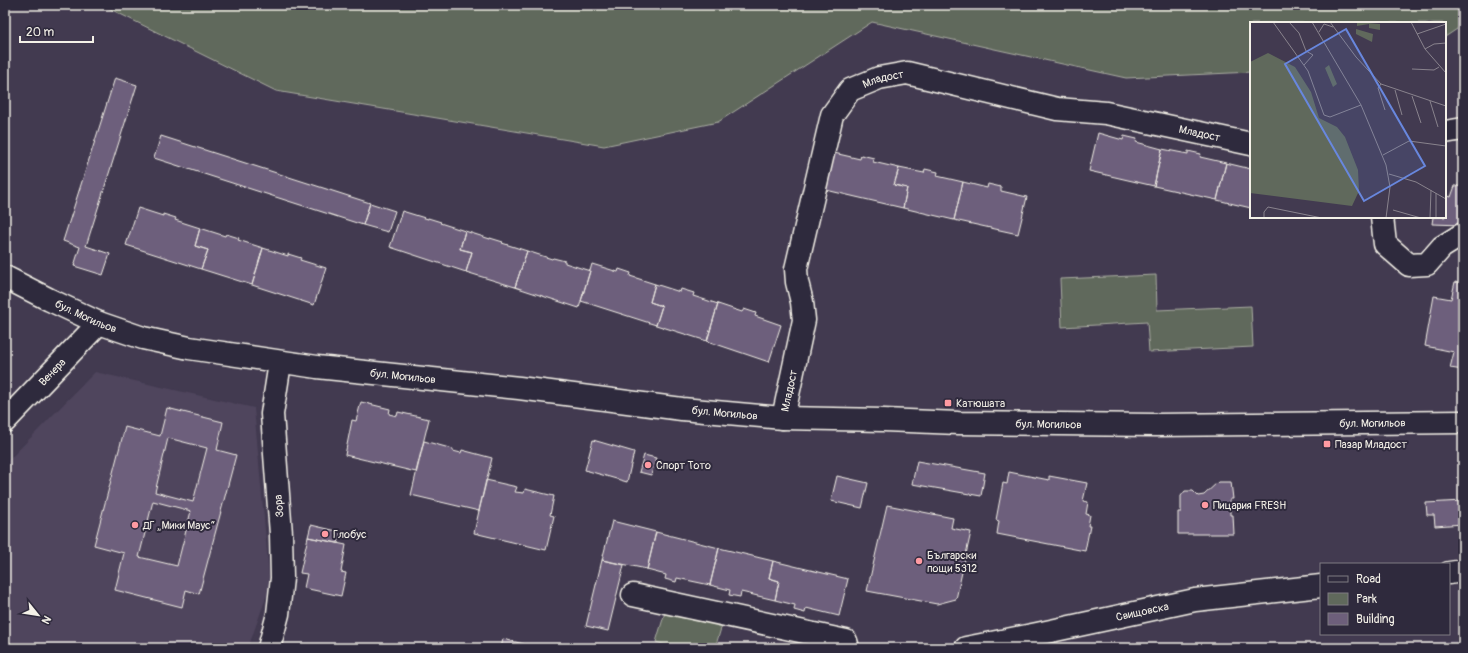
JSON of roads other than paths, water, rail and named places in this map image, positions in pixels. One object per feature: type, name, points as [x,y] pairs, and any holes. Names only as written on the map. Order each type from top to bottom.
[{"type":"street","name":"Младост","points":[[783,418],[804,320],[796,269],[832,115],[850,90],[879,78],[907,73],[1057,109],[1106,113],[1250,144]]},
{"type":"street","points":[[1446,132],[1463,129]]},
{"type":"street","points":[[1382,218],[1385,244],[1409,265],[1427,264],[1442,247],[1463,234]]},
{"type":"street","name":"бул. Могильов","points":[[5,277],[99,323],[143,338],[189,348],[280,363],[519,388],[682,409],[783,418],[1070,425],[1463,422]]},
{"type":"street","name":"Венера","points":[[5,421],[99,323]]},
{"type":"street","name":"Зора","points":[[269,648],[278,614],[282,578],[282,534],[272,414],[280,363]]},
{"type":"street","points":[[1450,573],[1463,571]]},
{"type":"street","name":"Свищовска","points":[[966,648],[1195,600],[1320,586]]},
{"type":"street","points":[[633,595],[846,641],[848,648]]},
{"type":"place","name":"Катюшата","points":[[948,403]]},
{"type":"place","name":"Пазар Младост","points":[[1327,444]]},
{"type":"place","name":"Спорт Тото","points":[[648,465]]},
{"type":"place","name":"Пицария FRESH","points":[[1205,505]]},
{"type":"place","name":"ДГ „Мики Маус“","points":[[135,525]]},
{"type":"place","name":"Глобус","points":[[325,534]]},
{"type":"place","name":"Български пощи 5312","points":[[919,561]]}]
